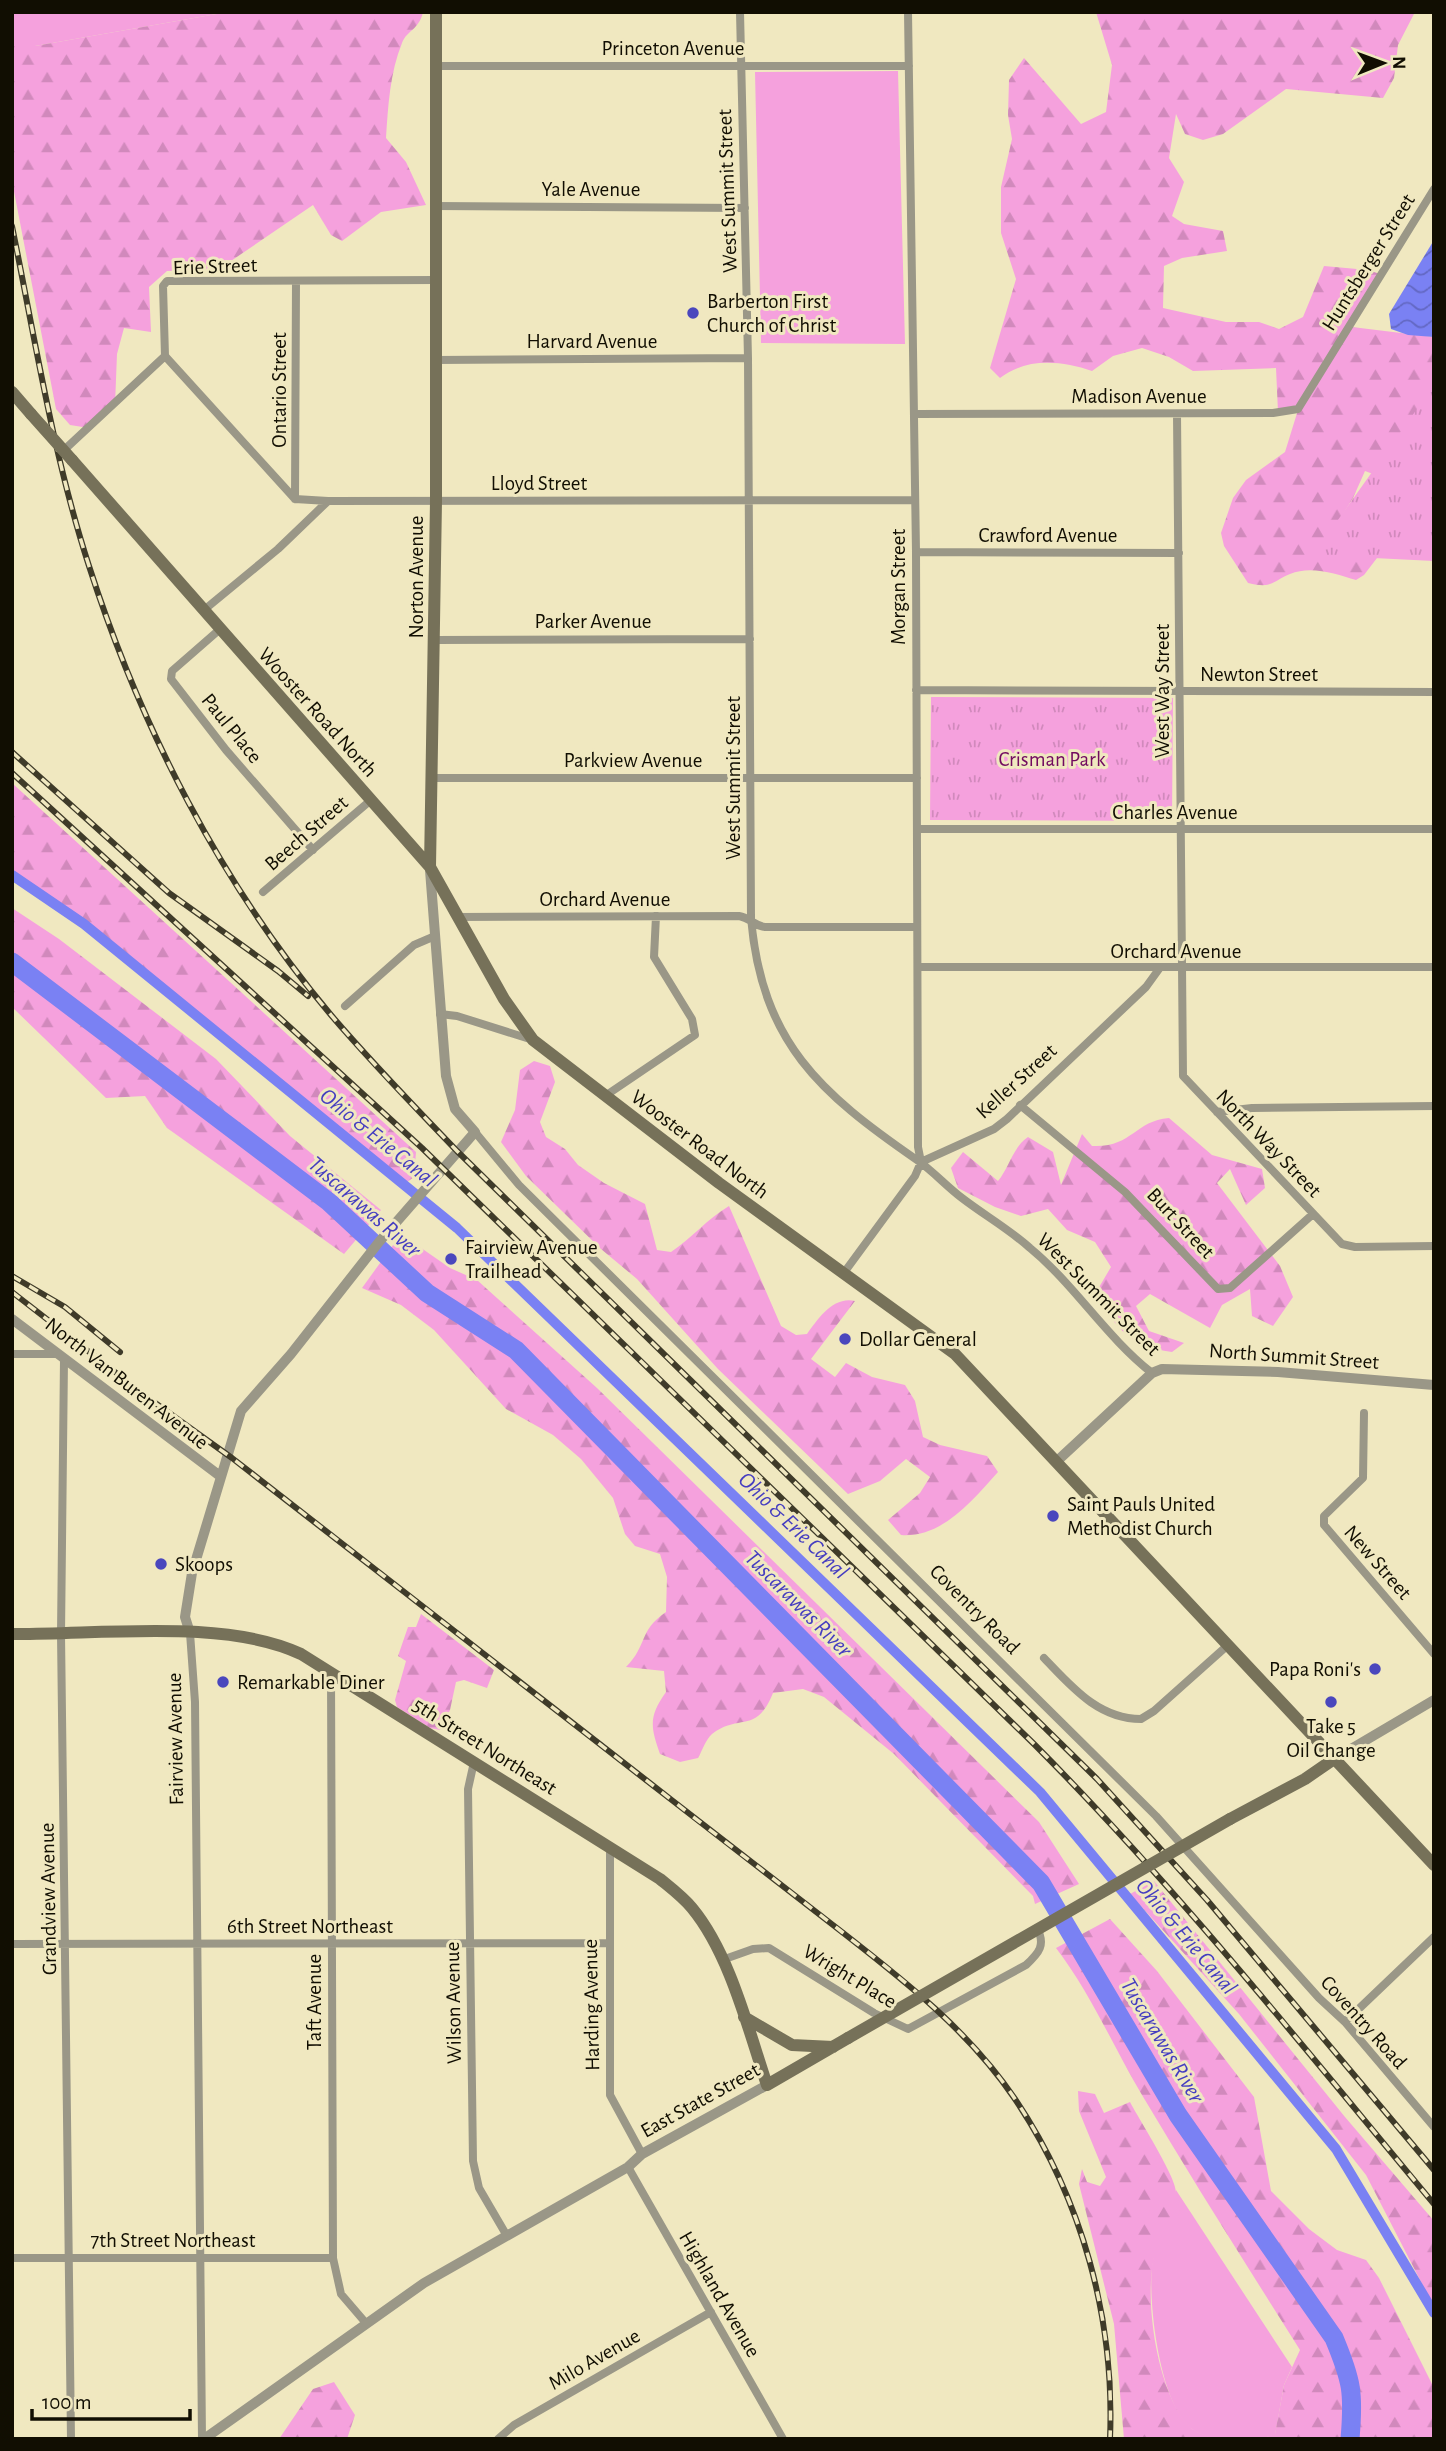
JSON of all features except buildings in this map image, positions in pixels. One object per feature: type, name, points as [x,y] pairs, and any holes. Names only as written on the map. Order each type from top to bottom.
[{"type":"main road","name":"Norton Avenue","points":[[430,867],[436,501],[436,12]]},
{"type":"main road","name":"Wooster Road North","points":[[12,393],[68,452],[219,630],[430,867],[503,999],[533,1040],[843,1274],[955,1354],[1434,1865]]},
{"type":"main road","name":"5th Street Northeast","points":[[12,1634],[190,1633],[262,1639],[301,1654],[660,1878],[685,1900],[711,1935],[744,2017],[767,2085]]},
{"type":"main road","name":"East State Street","points":[[767,2085],[1304,1779],[1334,1759]]},
{"type":"main road","points":[[744,2017],[792,2045],[833,2047]]},
{"type":"street","name":"West Summit Street","points":[[740,12],[748,358],[751,918],[759,980],[783,1033],[817,1081],[842,1105],[921,1162],[962,1198],[1041,1257],[1126,1349],[1152,1373]]},
{"type":"street","name":"Morgan Street","points":[[908,12],[915,414],[918,1147],[921,1162]]},
{"type":"street","name":"Princeton Avenue","points":[[435,66],[909,66]]},
{"type":"street","name":"Huntsberger Street","points":[[1331,354],[1378,284],[1434,188]]},
{"type":"street","name":"Yale Avenue","points":[[436,206],[745,208]]},
{"type":"street","name":"Erie Street","points":[[165,356],[163,286],[167,281],[436,280]]},
{"type":"street","name":"Ontario Street","points":[[295,499],[296,282]]},
{"type":"street","name":"Madison Avenue","points":[[915,414],[1273,413],[1298,410],[1331,354]]},
{"type":"street","points":[[68,452],[165,356],[295,499]]},
{"type":"street","name":"Harvard Avenue","points":[[436,360],[748,358]]},
{"type":"street","name":"West Way Street","points":[[1177,414],[1181,968]]},
{"type":"street","name":"Lloyd Street","points":[[295,499],[915,500]]},
{"type":"street","points":[[204,610],[278,549],[328,501]]},
{"type":"street","name":"Crawford Avenue","points":[[916,552],[1179,553]]},
{"type":"street","name":"Paul Place","points":[[219,630],[172,671],[171,679],[226,750],[313,850]]},
{"type":"street","name":"Parker Avenue","points":[[435,640],[750,639]]},
{"type":"street","name":"Newton Street","points":[[916,690],[1434,692]]},
{"type":"street","name":"Parkview Avenue","points":[[432,778],[917,778]]},
{"type":"street","name":"Beech Street","points":[[263,892],[371,800]]},
{"type":"street","name":"Charles Avenue","points":[[917,829],[1434,829]]},
{"type":"street","name":"Norton Avenue","points":[[430,867],[440,1014],[449,1096],[455,1110],[475,1132]]},
{"type":"street","points":[[605,1096],[695,1035],[692,1019],[654,957],[656,916]]},
{"type":"street","name":"Orchard Avenue","points":[[457,917],[751,918],[758,926],[765,927],[917,927]]},
{"type":"street","points":[[345,1006],[414,945],[435,936]]},
{"type":"street","name":"Orchard Avenue","points":[[918,967],[1434,967]]},
{"type":"street","name":"Keller Street","points":[[921,1162],[994,1129],[1146,987],[1158,968]]},
{"type":"street","name":"North Way Street","points":[[1181,968],[1183,1076],[1313,1214],[1348,1247],[1434,1246]]},
{"type":"street","points":[[440,1014],[457,1016],[533,1040]]},
{"type":"street","name":"Burt Street","points":[[1020,1105],[1125,1192],[1219,1289],[1230,1288],[1313,1214]]},
{"type":"street","points":[[1217,1112],[1252,1108],[1434,1107]]},
{"type":"street","name":"Fairview Avenue","points":[[203,2439],[195,1702],[190,1633],[185,1617],[189,1588],[241,1411],[291,1354],[434,1176],[475,1132]]},
{"type":"street","name":"Coventry Road","points":[[475,1132],[519,1185],[1156,1816],[1319,1998],[1345,2022],[1434,2127]]},
{"type":"street","points":[[843,1274],[915,1176],[921,1162]]},
{"type":"street","name":"North Van Buren Avenue","points":[[12,1319],[220,1476]]},
{"type":"street","points":[[12,1354],[61,1357]]},
{"type":"street","name":"Grandview Avenue","points":[[61,1357],[61,1634],[71,2439]]},
{"type":"street","name":"North Summit Street","points":[[1152,1373],[1173,1368],[1278,1372],[1434,1385]]},
{"type":"street","points":[[1056,1462],[1152,1373]]},
{"type":"street","name":"New Street","points":[[1364,1413],[1363,1478],[1324,1516],[1324,1525],[1434,1654]]},
{"type":"street","points":[[1044,1658],[1089,1702],[1111,1714],[1141,1719],[1154,1711],[1228,1645]]},
{"type":"street","name":"Taft Avenue","points":[[331,1672],[333,2258],[341,2294],[365,2322]]},
{"type":"street","points":[[1334,1759],[1434,1700]]},
{"type":"street","name":"Wilson Avenue","points":[[474,1762],[468,1789],[473,2161],[480,2188],[507,2236]]},
{"type":"street","name":"Harding Avenue","points":[[610,1847],[610,2095],[642,2154]]},
{"type":"street","name":"Wright Place","points":[[722,1960],[753,1949],[769,1948],[874,2013],[908,2029],[1026,1965],[1040,1953],[1042,1945],[1036,1924]]},
{"type":"street","points":[[1345,2022],[1434,1937]]},
{"type":"street","name":"6th Street Northeast","points":[[12,1944],[608,1943]]},
{"type":"street","name":"East State Street","points":[[203,2439],[365,2322],[440,2273],[628,2167],[642,2154],[767,2085]]},
{"type":"street","name":"Highland Avenue","points":[[628,2167],[780,2438]]},
{"type":"street","name":"7th Street Northeast","points":[[12,2258],[333,2258]]},
{"type":"street","name":"Milo Avenue","points":[[498,2439],[514,2425],[711,2312]]},
{"type":"green space","points":[[12,12],[228,12],[35,46],[13,46]]},
{"type":"green space","points":[[228,12],[423,12],[419,23],[404,39],[398,54],[390,90],[386,138],[406,162],[426,205],[381,212],[342,241],[331,235],[313,205],[228,263],[204,270],[167,271],[149,287],[151,332],[124,328],[117,354],[115,405],[89,428],[70,425],[56,409],[12,181],[12,41],[14,46],[35,46]]},
{"type":"green space","points":[[1096,12],[1415,12],[1398,45],[1394,78],[1383,98],[1286,89],[1223,134],[1203,140],[1185,134],[1176,114],[1169,158],[1184,182],[1172,216],[1184,224],[1223,231],[1227,251],[1182,258],[1164,266],[1163,308],[1226,322],[1259,322],[1279,329],[1303,317],[1324,266],[1368,270],[1383,275],[1352,327],[1434,337],[1434,457],[1386,479],[1365,471],[1343,514],[1390,541],[1364,575],[1356,580],[1323,571],[1306,570],[1267,585],[1248,583],[1224,546],[1221,533],[1233,498],[1246,480],[1285,452],[1298,410],[1278,412],[1276,368],[1193,371],[1169,357],[1142,348],[1113,356],[1092,371],[1045,363],[1010,371],[1000,378],[990,368],[1016,279],[1001,233],[1001,187],[1012,139],[1008,115],[1009,80],[1024,58],[1081,124],[1106,112],[1112,65]]},
{"type":"green space","points":[[898,71],[905,344],[761,343],[755,72]]},
{"type":"green space","points":[[1434,385],[1434,561],[1313,555]]},
{"type":"green space","name":"Crisman Park","points":[[931,697],[1173,698],[1172,821],[930,820]]},
{"type":"green space","points":[[12,783],[416,1152],[414,1177],[403,1185],[84,924],[12,875]]},
{"type":"green space","points":[[12,908],[59,939],[216,1059],[290,1136],[381,1210],[344,1254],[167,1128],[145,1096],[106,1098],[12,1007]]},
{"type":"green space","points":[[534,1061],[550,1066],[555,1082],[540,1122],[546,1137],[565,1149],[578,1165],[604,1183],[645,1204],[657,1250],[671,1252],[729,1206],[781,1326],[796,1335],[807,1334],[833,1305],[847,1300],[855,1301],[811,1359],[835,1377],[846,1363],[872,1377],[905,1385],[915,1401],[923,1437],[940,1445],[987,1456],[998,1472],[967,1505],[943,1524],[930,1530],[901,1535],[888,1520],[920,1493],[930,1477],[906,1459],[880,1481],[848,1494],[718,1369],[637,1279],[601,1249],[526,1176],[501,1142],[515,1110],[520,1070]]},
{"type":"green space","points":[[1169,1118],[1212,1155],[1262,1169],[1265,1188],[1246,1205],[1230,1169],[1217,1183],[1280,1266],[1293,1297],[1273,1326],[1252,1316],[1250,1289],[1222,1305],[1210,1328],[1150,1294],[1136,1306],[1149,1331],[1184,1343],[1172,1352],[1134,1340],[1110,1317],[1095,1294],[1111,1267],[1095,1242],[1067,1230],[1048,1209],[1021,1216],[995,1207],[958,1188],[951,1168],[963,1152],[998,1181],[1019,1146],[1028,1137],[1053,1152],[1061,1185],[1082,1134],[1092,1146],[1116,1143],[1148,1124]]},
{"type":"green space","points":[[401,1234],[450,1268],[477,1280],[597,1388],[1039,1822],[1079,1884],[1035,1904],[1033,1896],[894,1754],[824,1697],[803,1689],[773,1693],[767,1706],[754,1719],[722,1728],[712,1734],[698,1758],[680,1762],[660,1754],[653,1722],[656,1708],[666,1692],[664,1671],[626,1667],[638,1652],[651,1626],[666,1612],[667,1577],[660,1554],[635,1546],[625,1534],[613,1498],[581,1459],[553,1435],[506,1409],[434,1330],[401,1305],[362,1288]]},
{"type":"green space","points":[[421,1614],[494,1670],[487,1688],[464,1680],[456,1682],[450,1710],[440,1730],[430,1728],[397,1707],[395,1700],[406,1661],[398,1656],[408,1627],[416,1627]]},
{"type":"green space","points":[[1154,1881],[1345,2117],[1434,2221],[1434,2307],[1366,2175],[1239,2014],[1130,1894]]},
{"type":"green space","points":[[1110,1919],[1157,1971],[1254,2097],[1271,2191],[1309,2229],[1337,2250],[1366,2260],[1379,2278],[1434,2388],[1434,2439],[1261,2439],[1275,2434],[1284,2385],[1300,2350],[1161,2127],[1091,2002],[1056,1948]]},
{"type":"green space","points":[[1078,2091],[1095,2094],[1104,2113],[1130,2102],[1164,2161],[1174,2185],[1176,2192],[1173,2210],[1158,2245],[1151,2281],[1156,2349],[1162,2372],[1179,2413],[1192,2429],[1214,2439],[1124,2439],[1114,2324],[1079,2184],[1082,2169],[1087,2182],[1100,2186],[1106,2177],[1079,2111]]},
{"type":"green space","points":[[1176,2190],[1292,2367],[1284,2385],[1275,2435],[1255,2439],[1211,2438],[1192,2429],[1181,2417],[1172,2399],[1164,2377],[1154,2328],[1151,2283],[1156,2247]]},
{"type":"green space","points":[[334,2382],[355,2415],[347,2439],[279,2439],[313,2389]]},
{"type":"water","points":[[1434,240],[1434,337],[1408,335],[1391,329],[1389,314]]},
{"type":"waterway","name":"Ohio & Erie Canal","points":[[12,875],[84,924],[457,1228],[1040,1792],[1336,2149],[1434,2313]]},
{"type":"waterway","name":"Tuscarawas River","points":[[12,962],[329,1202],[427,1293],[516,1350],[1041,1883],[1178,2115],[1334,2338],[1350,2387],[1350,2439]]},
{"type":"railway","points":[[12,226],[65,482],[89,566],[110,626],[159,745],[188,802],[254,912],[291,965],[346,1032],[457,1151],[1097,1779],[1207,1900],[1434,2170]]},
{"type":"railway","points":[[12,752],[169,893],[278,971],[308,996]]},
{"type":"railway","points":[[12,773],[422,1148],[1035,1745],[1190,1912],[1434,2204]]},
{"type":"railway","points":[[12,1276],[65,1307],[120,1352]]},
{"type":"railway","points":[[12,1292],[151,1400],[232,1458],[821,1916],[913,1989],[957,2029],[997,2074],[1039,2137],[1076,2219],[1090,2261],[1107,2349],[1110,2439]]},
{"type":"place","name":"Barberton First Church of Christ","points":[[693,313]]},
{"type":"place","name":"Fairview Avenue Trailhead","points":[[451,1259]]},
{"type":"place","name":"Dollar General","points":[[845,1339]]},
{"type":"place","name":"Saint Pauls United Methodist Church","points":[[1053,1516]]},
{"type":"place","name":"Skoops","points":[[161,1564]]},
{"type":"place","name":"Papa Roni's","points":[[1375,1669]]},
{"type":"place","name":"Remarkable Diner","points":[[223,1682]]},
{"type":"place","name":"Take 5 Oil Change","points":[[1331,1702]]}]
